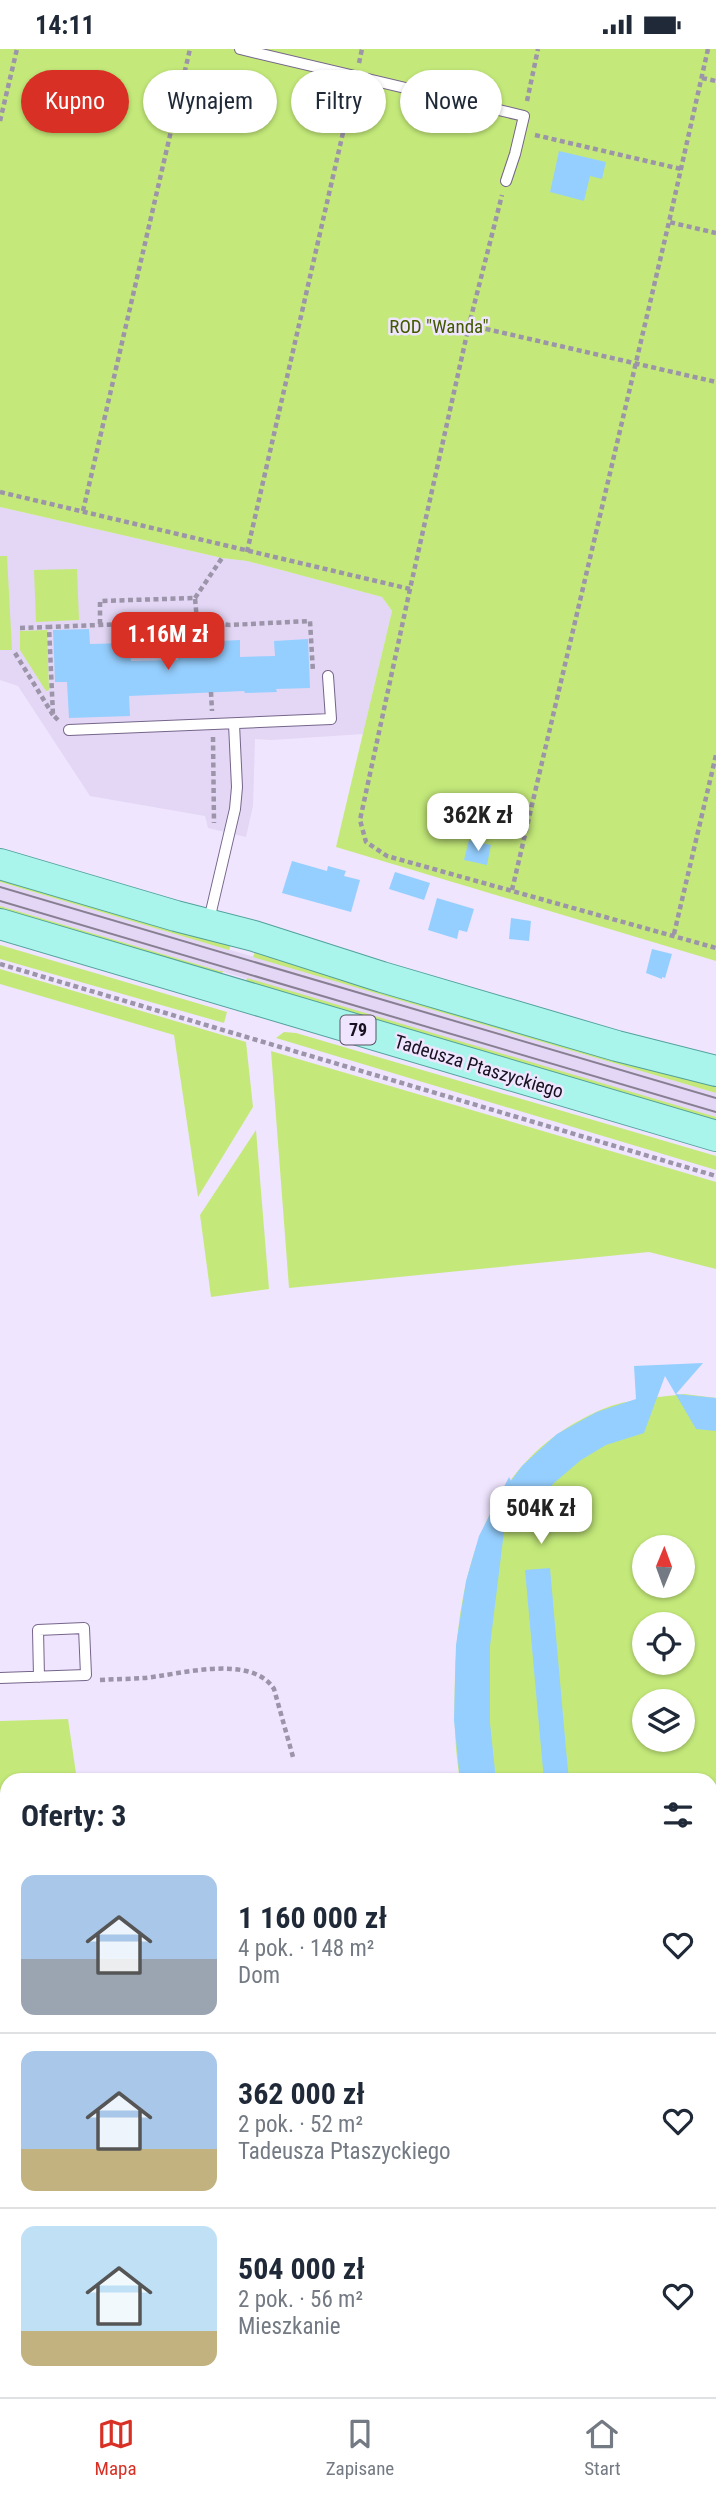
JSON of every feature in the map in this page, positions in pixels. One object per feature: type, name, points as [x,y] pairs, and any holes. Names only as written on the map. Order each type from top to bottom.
[{"type":"main road","points":[[0,864],[254,936],[382,977],[617,1046],[716,1071]]},
{"type":"main road","name":"Tadeusza Ptaszyckiego","points":[[0,924],[716,1136]]},
{"type":"lane","points":[[240,49],[330,70]]},
{"type":"lane","points":[[386,83],[524,116],[516,154],[506,181]]},
{"type":"lane","points":[[69,730],[331,719],[328,676]]},
{"type":"lane","points":[[208,924],[235,809],[237,787],[234,724]]},
{"type":"lane","points":[[0,1678],[39,1677],[86,1675],[84,1628],[38,1630],[39,1677]]},
{"type":"path","points":[[0,121],[17,49]]},
{"type":"path","points":[[82,511],[190,49]]},
{"type":"path","points":[[357,70],[362,49]]},
{"type":"path","points":[[524,116],[538,49]]},
{"type":"path","points":[[512,890],[708,49]]},
{"type":"path","points":[[702,78],[716,81]]},
{"type":"path","points":[[520,132],[681,169]]},
{"type":"path","points":[[247,552],[343,133]]},
{"type":"path","points":[[506,181],[469,325],[360,820],[366,842],[387,856],[716,948]]},
{"type":"path","points":[[669,222],[716,233]]},
{"type":"path","points":[[469,325],[716,382]]},
{"type":"path","points":[[0,492],[410,589]]},
{"type":"path","points":[[197,621],[195,598],[222,558]]},
{"type":"path","points":[[100,624],[100,601],[195,598]]},
{"type":"path","points":[[20,628],[197,621],[230,625],[310,621],[313,676],[328,676]]},
{"type":"path","points":[[135,623],[136,652]]},
{"type":"path","points":[[49,627],[53,715]]},
{"type":"path","points":[[15,653],[53,715],[69,730]]},
{"type":"path","points":[[211,692],[214,829]]},
{"type":"path","points":[[674,935],[716,755]]},
{"type":"path","points":[[0,964],[716,1176]]},
{"type":"path","points":[[86,1675],[98,1680],[142,1678],[220,1667],[256,1675],[274,1689],[293,1757]]},
{"type":"shaded area","points":[[0,507],[222,558],[247,561],[382,597],[392,611],[363,734],[255,739],[253,806],[246,837],[208,828],[205,816],[90,796],[18,686],[0,680]]},
{"type":"shaded area","points":[[0,882],[716,1093],[716,1117],[0,906]]},
{"type":"green space","name":"ROD \"Wanda\"","points":[[0,49],[716,49],[716,961],[336,847],[392,611],[382,597],[247,561],[222,558],[0,507]]},
{"type":"green space","points":[[0,556],[7,556],[12,650],[0,650]]},
{"type":"green space","points":[[77,569],[79,620],[36,622],[34,570]]},
{"type":"green space","points":[[47,630],[49,690],[46,691],[20,650],[20,631]]},
{"type":"green space","points":[[0,877],[232,942],[229,950],[0,882]]},
{"type":"green space","points":[[0,906],[223,971],[220,979],[0,911]]},
{"type":"green space","points":[[0,945],[227,1012],[224,1023],[0,959]]},
{"type":"green space","points":[[256,949],[716,1084],[716,1093],[256,958],[253,957]]},
{"type":"green space","points":[[0,969],[246,1042],[253,1107],[198,1197],[174,1035],[0,984]]},
{"type":"green space","points":[[247,978],[716,1117],[716,1123],[245,986]]},
{"type":"green space","points":[[284,1032],[296,1033],[716,1156],[716,1170],[276,1038]]},
{"type":"green space","points":[[271,1051],[716,1182],[716,1269],[649,1252],[289,1288]]},
{"type":"green space","points":[[256,1130],[269,1289],[211,1297],[200,1215]]},
{"type":"green space","points":[[684,1394],[716,1398],[716,1773],[459,1773],[455,1713],[458,1633],[473,1556],[487,1521],[505,1488],[529,1458],[559,1433],[606,1408]]},
{"type":"green space","points":[[68,1719],[76,1773],[0,1773],[0,1721]]},
{"type":"building","points":[[559,151],[606,162],[602,179],[590,176],[584,201],[550,192]]},
{"type":"building","points":[[89,629],[90,644],[130,643],[131,661],[178,660],[177,643],[240,640],[240,657],[275,656],[274,641],[308,639],[310,688],[276,689],[277,692],[129,696],[130,716],[69,718],[67,682],[55,682],[53,630]]},
{"type":"building","points":[[469,840],[491,845],[487,865],[464,860]]},
{"type":"building","points":[[292,861],[327,871],[328,866],[346,871],[344,876],[360,880],[351,912],[282,893]]},
{"type":"building","points":[[395,872],[430,883],[424,900],[389,889]]},
{"type":"building","points":[[437,898],[474,909],[467,932],[459,930],[457,939],[428,930]]},
{"type":"building","points":[[511,918],[531,921],[529,941],[509,939]]},
{"type":"building","points":[[652,949],[672,954],[665,978],[646,973]]},
{"type":"building","points":[[703,1363],[676,1394],[716,1398],[716,1431],[696,1429],[665,1376],[644,1433],[606,1445],[581,1460],[554,1483],[521,1520],[518,1491],[509,1491],[490,1646],[490,1723],[495,1773],[459,1773],[454,1720],[456,1645],[466,1581],[479,1536],[509,1477],[511,1481],[522,1466],[557,1434],[597,1412],[636,1399],[634,1366]]},
{"type":"building","points":[[550,1568],[568,1773],[543,1773],[525,1570]]},
{"type":"tram line","points":[[0,887],[716,1098]]},
{"type":"tram line","points":[[0,901],[716,1112]]}]
